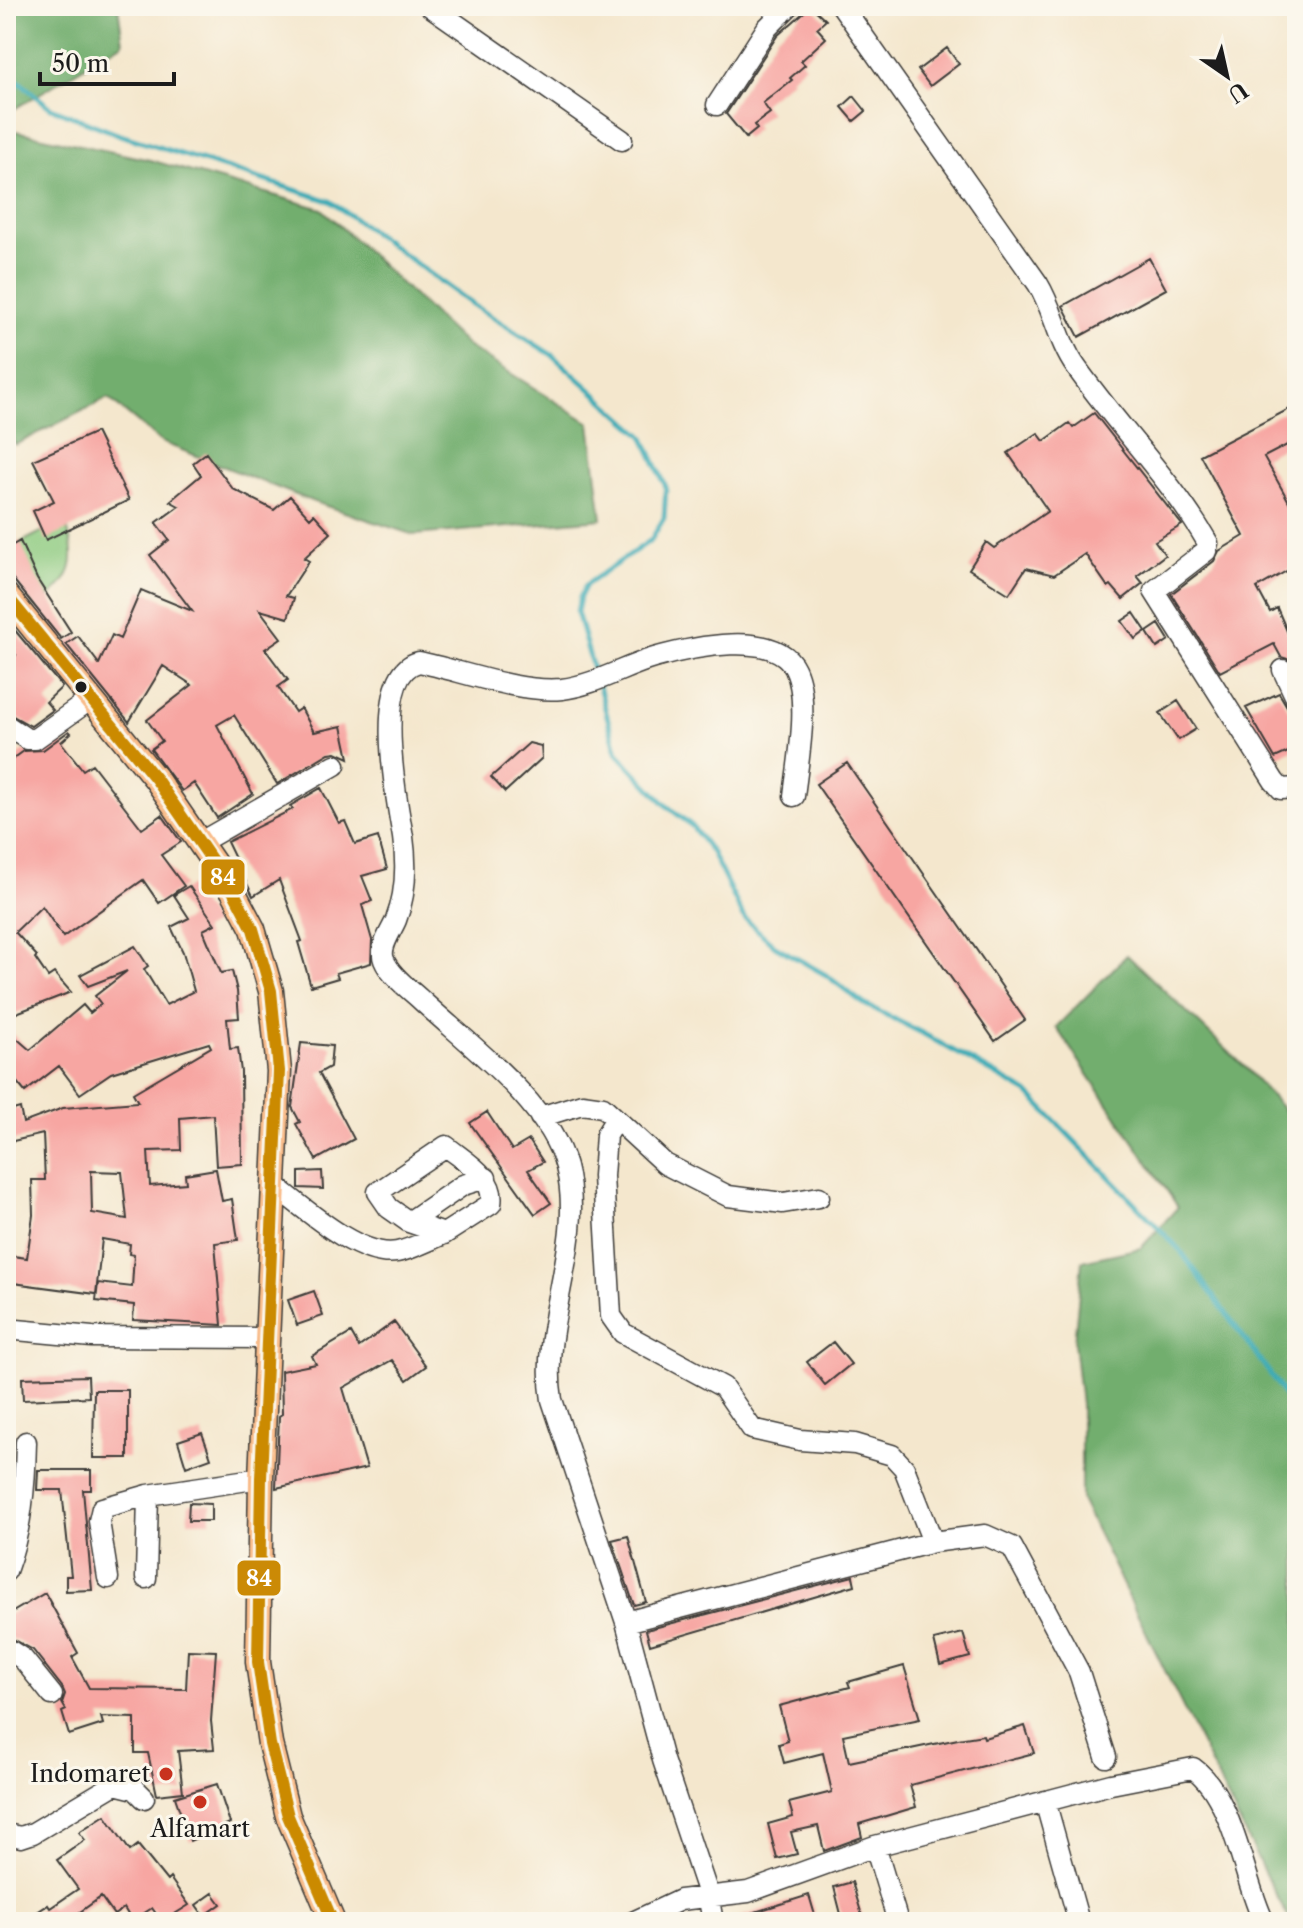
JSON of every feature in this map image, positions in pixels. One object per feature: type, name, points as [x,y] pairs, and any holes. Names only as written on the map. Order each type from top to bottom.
[{"type":"main road","points":[[6,595],[156,779],[233,891],[253,929],[271,991],[279,1071],[261,1478],[258,1662],[270,1744],[288,1816],[333,1922]]},
{"type":"street","points":[[430,6],[622,140]]},
{"type":"street","points":[[717,105],[767,28],[789,6]]},
{"type":"street","points":[[842,6],[1038,284],[1052,307],[1064,345],[1078,370],[1135,439],[1199,527],[1208,543],[1206,551],[1154,591],[1274,781],[1281,789],[1297,788]]},
{"type":"street","points":[[748,1892],[715,1922],[663,1760],[626,1622],[552,1400],[547,1371],[571,1198],[560,1149],[540,1117],[491,1064],[399,980],[384,960],[383,949],[397,917],[407,866],[391,763],[392,703],[401,674],[410,664],[419,662],[526,687],[561,689],[593,682],[653,658],[706,647],[757,644],[780,651],[795,668],[800,685],[801,741],[794,796]]},
{"type":"street","points":[[1283,670],[1297,700]]},
{"type":"street","points":[[6,725],[27,739],[35,739],[91,699]]},
{"type":"street","points":[[199,843],[335,765]]},
{"type":"street","points":[[540,1117],[593,1104],[603,1107],[665,1164],[728,1196],[783,1203],[819,1197]]},
{"type":"street","points":[[615,1120],[606,1135],[603,1176],[608,1303],[623,1333],[723,1387],[752,1429],[800,1440],[855,1444],[892,1455],[904,1468],[933,1542]]},
{"type":"street","points":[[274,1185],[344,1237],[381,1252],[399,1252],[444,1234],[491,1204],[492,1195],[486,1178],[446,1146],[378,1192],[389,1208],[409,1222],[444,1234]]},
{"type":"street","points":[[409,1222],[463,1185],[486,1178]]},
{"type":"street","points":[[6,1329],[92,1337],[266,1338]]},
{"type":"street","points":[[6,1571],[18,1538],[25,1495],[26,1442]]},
{"type":"street","points":[[108,1578],[99,1521],[102,1508],[148,1495],[261,1478]]},
{"type":"street","points":[[146,1578],[148,1495]]},
{"type":"street","points":[[626,1622],[933,1542],[985,1535],[1012,1547],[1079,1672],[1106,1757]]},
{"type":"street","points":[[6,1648],[23,1659],[52,1695]]},
{"type":"street","points":[[633,1922],[659,1908],[708,1894],[748,1892],[875,1846],[1045,1801],[1193,1768],[1202,1773],[1223,1811],[1242,1854],[1264,1922]]},
{"type":"street","points":[[6,1834],[21,1837],[33,1833],[115,1784],[135,1789],[144,1798]]},
{"type":"street","points":[[1045,1801],[1079,1922]]},
{"type":"street","points":[[875,1846],[898,1922]]},
{"type":"green space","points":[[6,6],[118,6],[123,43],[6,114]]},
{"type":"green space","points":[[6,129],[150,160],[322,209],[467,346],[590,423],[602,519],[414,535],[314,502],[161,442],[108,398],[15,445],[6,427]]},
{"type":"green space","points":[[65,520],[72,550],[69,571],[57,589],[34,610],[6,550]]},
{"type":"green space","points":[[1127,955],[1247,1069],[1297,1125],[1297,1922],[1291,1922],[1268,1880],[1081,1500],[1081,1404],[1074,1343],[1082,1261],[1141,1248],[1178,1207],[1056,1027]]},
{"type":"building","points":[[811,6],[826,20],[817,28],[826,38],[801,61],[805,65],[790,78],[792,80],[763,103],[770,113],[754,125],[757,129],[746,138],[726,114],[777,36]]},
{"type":"building","points":[[947,48],[959,64],[930,86],[918,70]]},
{"type":"building","points":[[854,96],[866,111],[854,121],[842,107]]},
{"type":"building","points":[[1149,258],[1166,289],[1079,337],[1063,306]]},
{"type":"building","points":[[1297,405],[1297,440],[1264,457],[1297,516],[1297,565],[1257,588],[1270,612],[1277,608],[1290,638],[1297,634],[1297,669],[1291,660],[1281,657],[1274,644],[1220,672],[1171,594],[1214,561],[1219,551],[1244,536],[1200,455]]},
{"type":"building","points":[[1094,413],[1182,525],[1155,541],[1165,555],[1137,576],[1143,583],[1123,599],[1111,585],[1108,587],[1085,554],[1054,575],[1026,568],[1009,594],[969,569],[986,542],[994,548],[1048,511],[1008,453],[1038,433],[1044,441],[1069,423],[1073,428]]},
{"type":"building","points":[[96,432],[129,500],[46,540],[33,511],[54,501],[33,460]]},
{"type":"building","points":[[206,453],[233,489],[274,510],[290,496],[310,518],[314,514],[331,533],[304,558],[309,561],[286,596],[294,598],[288,618],[260,610],[281,638],[265,649],[288,680],[278,687],[295,712],[301,708],[314,732],[342,726],[349,758],[336,752],[329,753],[277,784],[234,715],[217,725],[253,794],[217,818],[194,783],[182,791],[151,749],[162,741],[147,720],[192,685],[163,666],[129,722],[66,644],[78,636],[99,664],[112,635],[120,639],[141,590],[192,611],[150,555],[169,540],[156,523],[179,506],[170,501],[201,475],[193,463]]},
{"type":"building","points":[[20,541],[37,579],[71,632],[61,639],[12,578],[6,580],[6,549]]},
{"type":"building","points":[[1134,613],[1146,631],[1135,639],[1122,621]]},
{"type":"building","points":[[1159,624],[1169,640],[1157,648],[1147,632]]},
{"type":"building","points":[[13,628],[62,687],[46,702],[53,710],[31,726],[6,712],[6,671],[16,655],[6,647],[6,636]]},
{"type":"building","points":[[1279,693],[1289,710],[1297,713],[1297,748],[1275,758],[1246,708]]},
{"type":"building","points":[[1178,701],[1196,729],[1178,740],[1160,713]]},
{"type":"building","points":[[69,731],[71,733],[61,742],[83,770],[92,764],[142,829],[162,815],[181,842],[161,855],[184,886],[159,903],[143,880],[63,937],[42,906],[15,932],[37,956],[35,958],[48,977],[54,973],[71,992],[6,1017],[6,764],[24,751],[43,750]]},
{"type":"building","points":[[529,743],[541,746],[542,758],[505,792],[491,777]]},
{"type":"building","points":[[847,763],[1025,1020],[995,1041],[816,784]]},
{"type":"building","points":[[321,788],[339,823],[345,821],[355,844],[378,837],[387,869],[362,876],[372,901],[362,905],[372,940],[371,963],[336,973],[338,978],[311,986],[298,942],[302,941],[279,880],[253,896],[227,842],[293,809],[290,806]]},
{"type":"building","points":[[189,886],[215,924],[203,930],[221,973],[232,971],[239,1018],[227,1019],[230,1049],[238,1048],[241,1072],[242,1164],[216,1166],[213,1115],[180,1118],[181,1150],[148,1151],[150,1186],[186,1183],[185,1174],[216,1169],[222,1201],[232,1199],[238,1240],[215,1243],[222,1325],[133,1320],[134,1305],[96,1301],[98,1283],[132,1287],[134,1255],[129,1254],[130,1244],[102,1239],[96,1294],[6,1282],[6,1255],[27,1258],[33,1215],[32,1180],[45,1180],[43,1134],[9,1142],[6,1112],[20,1108],[23,1123],[63,1108],[138,1102],[133,1093],[211,1047],[209,1043],[111,1073],[80,1094],[59,1066],[25,1092],[6,1069],[6,1029],[30,1050],[83,1005],[90,1013],[101,1004],[95,996],[127,971],[88,986],[80,975],[135,946],[148,966],[144,969],[166,1005],[194,991],[183,952],[171,927],[189,918],[174,895]],"holes":[[[91,1171],[122,1172],[127,1219],[92,1213]]]},
{"type":"building","points":[[301,1043],[332,1046],[330,1067],[319,1073],[354,1139],[316,1160],[296,1124],[300,1122],[292,1107]]},
{"type":"building","points":[[487,1112],[512,1150],[529,1140],[543,1162],[528,1170],[551,1203],[535,1214],[470,1123]]},
{"type":"building","points":[[322,1171],[323,1189],[299,1188],[299,1172]]},
{"type":"building","points":[[314,1291],[323,1316],[297,1325],[288,1300]]},
{"type":"building","points":[[394,1322],[426,1366],[407,1380],[392,1360],[343,1388],[367,1468],[276,1488],[279,1416],[282,1414],[281,1371],[316,1364],[312,1356],[351,1333],[359,1347]]},
{"type":"building","points":[[833,1342],[851,1364],[825,1385],[807,1362]]},
{"type":"building","points":[[88,1376],[89,1397],[23,1400],[22,1378]]},
{"type":"building","points":[[94,1390],[128,1390],[128,1458],[93,1458]]},
{"type":"building","points":[[202,1433],[211,1458],[186,1467],[178,1441]]},
{"type":"building","points":[[38,1470],[91,1470],[91,1490],[83,1490],[92,1590],[66,1591],[66,1576],[71,1576],[62,1490],[37,1490]]},
{"type":"building","points":[[189,1503],[211,1504],[211,1521],[188,1521]]},
{"type":"building","points":[[628,1536],[646,1602],[634,1605],[612,1540]]},
{"type":"building","points":[[853,1576],[855,1585],[650,1645],[646,1630]]},
{"type":"building","points":[[45,1593],[78,1653],[72,1657],[89,1688],[186,1689],[188,1650],[216,1651],[211,1721],[214,1749],[178,1751],[183,1792],[157,1795],[148,1753],[135,1753],[135,1718],[101,1717],[103,1724],[69,1735],[62,1712],[66,1710],[62,1703],[65,1694],[62,1687],[33,1650],[6,1635],[6,1616]]},
{"type":"building","points":[[963,1633],[970,1657],[940,1665],[934,1640]]},
{"type":"building","points":[[904,1666],[920,1719],[843,1735],[849,1762],[958,1739],[983,1735],[984,1738],[1025,1726],[1034,1753],[910,1785],[916,1807],[859,1824],[862,1837],[824,1851],[818,1826],[791,1832],[797,1854],[777,1859],[768,1824],[793,1817],[789,1803],[832,1792],[823,1753],[784,1763],[779,1744],[788,1741],[779,1706],[850,1687],[848,1682]]},
{"type":"building","points":[[217,1784],[230,1823],[190,1841],[175,1797]]},
{"type":"building","points":[[105,1815],[130,1851],[138,1845],[167,1881],[170,1878],[189,1905],[162,1922],[152,1908],[132,1921],[124,1908],[114,1915],[101,1897],[66,1922],[22,1922],[78,1889],[57,1860],[85,1840],[79,1832]]},
{"type":"building","points":[[852,1882],[864,1922],[843,1922],[834,1887]]},
{"type":"building","points":[[213,1893],[221,1904],[204,1916],[196,1905]]},
{"type":"building","points":[[809,1895],[817,1922],[733,1922],[733,1919]]},
{"type":"waterway","points":[[6,71],[51,108],[120,135],[330,201],[473,305],[552,355],[643,436],[666,487],[664,518],[651,540],[586,585],[580,597],[577,612],[595,676]]},
{"type":"waterway","points":[[599,686],[617,753],[667,806],[692,826],[712,853],[744,918],[775,946],[826,975],[864,1004],[1028,1093],[1180,1250],[1276,1382],[1297,1417]]},
{"type":"transit line","name":"84","points":[[6,595],[156,779],[233,891],[253,929],[271,991],[279,1071],[261,1478],[258,1662],[270,1744],[288,1816],[333,1922]]},
{"type":"place","name":"Indomaret","points":[[166,1774]]},
{"type":"place","name":"Alfamart","points":[[200,1802]]}]
